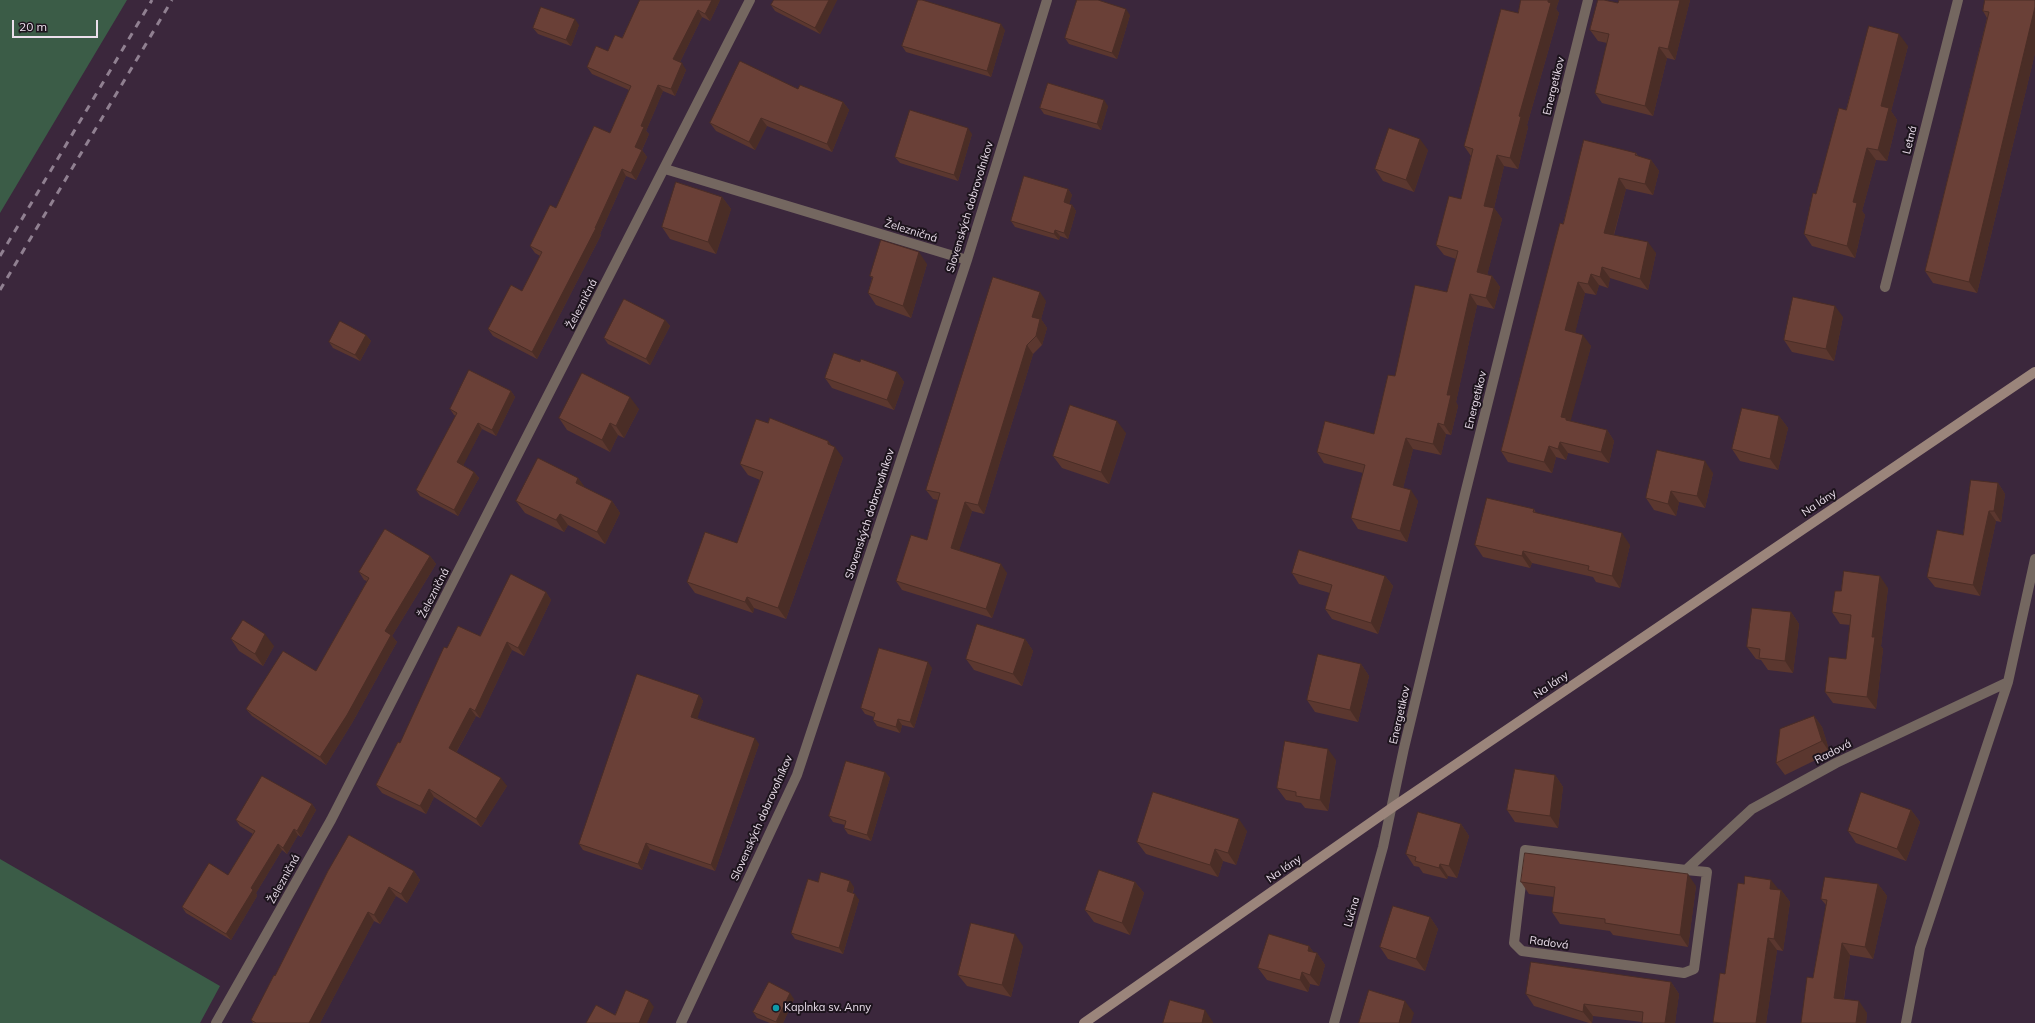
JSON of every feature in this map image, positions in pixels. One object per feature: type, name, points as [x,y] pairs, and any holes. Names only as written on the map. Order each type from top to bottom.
[{"type":"street","name":"Železničná","points":[[216,1023],[331,820],[665,169],[750,0]]},
{"type":"street","name":"Slovenských dobrovoľníkov","points":[[681,1023],[797,775],[967,260],[1047,0]]},
{"type":"street","name":"Energetikov","points":[[1393,807],[1406,741],[1463,501],[1588,0]]},
{"type":"street","name":"Letná","points":[[1885,287],[1958,0]]},
{"type":"street","name":"Železničná","points":[[665,169],[967,260]]},
{"type":"street","name":"Na lány","points":[[1084,1023],[1393,807],[2035,372]]},
{"type":"street","points":[[1906,1023],[1920,948],[2008,682],[2035,559]]},
{"type":"street","name":"Radová","points":[[1686,870],[1707,872],[1694,969],[1684,973],[1522,951],[1514,943],[1525,850],[1686,870],[1752,809],[1836,763],[2008,682]]},
{"type":"street","name":"Lúčna","points":[[1334,1023],[1393,807]]},
{"type":"green space","points":[[0,0],[127,0],[0,213]]},
{"type":"green space","points":[[0,859],[220,986],[200,1023],[0,1023]]},
{"type":"building","points":[[640,0],[712,0],[705,14],[698,10],[673,59],[682,63],[671,89],[658,85],[641,126],[644,127],[635,147],[642,150],[631,173],[622,169],[596,228],[532,352],[488,329],[511,285],[522,291],[542,252],[530,246],[550,205],[556,208],[594,126],[610,133],[631,86],[587,67],[596,46],[608,51],[615,35],[622,38]]},
{"type":"building","points":[[774,0],[829,0],[815,28],[771,5]]},
{"type":"building","points":[[918,0],[1001,24],[987,71],[902,46]]},
{"type":"building","points":[[1077,0],[1098,0],[1126,9],[1112,53],[1065,38]]},
{"type":"building","points":[[1521,0],[1548,0],[1548,2],[1551,3],[1519,116],[1521,117],[1510,158],[1497,155],[1484,206],[1494,208],[1477,272],[1492,276],[1486,298],[1470,294],[1447,395],[1451,395],[1444,425],[1438,423],[1433,444],[1406,438],[1393,485],[1411,490],[1400,531],[1351,518],[1365,465],[1317,452],[1325,421],[1374,434],[1388,375],[1395,376],[1415,285],[1447,292],[1458,251],[1436,245],[1449,196],[1461,199],[1473,149],[1464,146],[1501,9],[1518,13]]},
{"type":"building","points":[[1598,0],[1618,3],[1619,0],[1680,0],[1668,49],[1659,47],[1645,106],[1595,93],[1609,34],[1590,30]]},
{"type":"building","points":[[1985,0],[2035,0],[2035,7],[1969,282],[1925,271],[1989,12],[1983,11]]},
{"type":"building","points":[[541,7],[575,19],[566,40],[533,28]]},
{"type":"building","points":[[1869,26],[1899,34],[1881,106],[1889,108],[1878,150],[1867,148],[1853,202],[1857,203],[1847,246],[1804,234],[1813,193],[1816,194],[1839,108],[1846,110]]},
{"type":"building","points":[[740,61],[798,89],[800,85],[843,102],[827,144],[761,118],[749,142],[710,123]]},
{"type":"building","points":[[1048,83],[1104,100],[1097,124],[1040,108]]},
{"type":"building","points":[[910,110],[968,128],[954,175],[895,157]]},
{"type":"building","points":[[1389,128],[1420,139],[1406,180],[1375,169]]},
{"type":"building","points":[[1584,140],[1636,153],[1635,155],[1651,160],[1645,184],[1619,178],[1604,233],[1648,242],[1640,279],[1602,267],[1600,277],[1591,274],[1588,284],[1578,282],[1565,330],[1583,335],[1561,417],[1566,418],[1566,420],[1607,430],[1601,452],[1560,442],[1558,449],[1549,446],[1544,462],[1501,451],[1560,223],[1563,224]]},
{"type":"building","points":[[1024,176],[1068,189],[1064,202],[1072,205],[1064,233],[1055,230],[1054,234],[1011,221]]},
{"type":"building","points":[[676,182],[722,197],[708,242],[662,227]]},
{"type":"building","points":[[881,240],[919,252],[903,306],[868,293],[873,277],[870,276]]},
{"type":"building","points":[[993,277],[1040,292],[1032,317],[1040,319],[1036,336],[1027,345],[978,505],[965,502],[951,548],[1001,564],[986,609],[896,581],[911,535],[927,540],[940,493],[926,490]]},
{"type":"building","points":[[1793,297],[1835,306],[1826,349],[1784,340]]},
{"type":"building","points":[[624,299],[665,320],[646,359],[604,338]]},
{"type":"building","points":[[340,321],[366,335],[355,355],[329,342]]},
{"type":"building","points":[[834,353],[860,362],[861,359],[897,372],[887,400],[825,378]]},
{"type":"building","points":[[469,370],[511,391],[492,430],[478,423],[457,462],[474,472],[454,510],[416,490],[457,413],[450,409]]},
{"type":"building","points":[[582,373],[630,397],[616,426],[610,423],[602,440],[559,418]]},
{"type":"building","points":[[1070,405],[1117,421],[1101,472],[1053,456]]},
{"type":"building","points":[[1742,408],[1779,416],[1770,459],[1732,449]]},
{"type":"building","points":[[770,418],[828,441],[828,444],[835,447],[778,608],[747,597],[745,602],[687,582],[705,532],[737,543],[763,472],[740,464],[756,419],[768,423]]},
{"type":"building","points":[[1657,450],[1705,461],[1697,496],[1671,491],[1668,504],[1646,498]]},
{"type":"building","points":[[538,458],[578,478],[576,483],[612,501],[597,532],[560,514],[556,520],[516,501]]},
{"type":"building","points":[[1971,480],[1998,483],[1994,511],[1989,511],[1973,585],[1927,577],[1937,530],[1963,535]]},
{"type":"building","points":[[1487,498],[1534,509],[1533,512],[1622,533],[1612,576],[1588,570],[1589,566],[1523,551],[1522,556],[1475,545]]},
{"type":"building","points":[[385,529],[430,556],[385,631],[391,635],[347,715],[320,757],[246,709],[283,651],[316,671],[369,578],[359,572]]},
{"type":"building","points":[[1299,550],[1385,576],[1371,623],[1325,609],[1332,585],[1292,573]]},
{"type":"building","points":[[1844,571],[1880,576],[1872,637],[1875,637],[1867,697],[1825,692],[1829,657],[1846,659],[1851,615],[1832,612],[1835,591],[1841,591]]},
{"type":"building","points":[[511,574],[546,592],[518,648],[507,642],[475,711],[470,708],[449,748],[501,778],[476,819],[429,789],[420,806],[376,785],[398,742],[400,743],[444,647],[447,648],[458,626],[480,636]]},
{"type":"building","points":[[1752,608],[1791,612],[1785,661],[1759,658],[1760,649],[1747,647]]},
{"type":"building","points":[[243,620],[265,634],[255,654],[231,639]]},
{"type":"building","points":[[977,624],[1025,639],[1013,674],[966,659]]},
{"type":"building","points":[[879,648],[928,662],[910,722],[898,719],[896,727],[873,720],[875,713],[861,708]]},
{"type":"building","points":[[1318,654],[1361,664],[1350,710],[1307,700]]},
{"type":"building","points":[[637,674],[699,695],[691,717],[755,738],[711,865],[646,843],[638,864],[579,844]]},
{"type":"building","points":[[1814,716],[1822,741],[1776,763],[1780,729]]},
{"type":"building","points":[[1285,741],[1328,749],[1320,800],[1296,796],[1296,792],[1277,788]]},
{"type":"building","points":[[846,761],[885,772],[867,835],[844,828],[846,821],[829,816]]},
{"type":"building","points":[[1515,769],[1555,775],[1550,816],[1507,810]]},
{"type":"building","points":[[262,776],[312,804],[297,831],[294,829],[283,848],[278,844],[251,888],[253,890],[226,934],[182,907],[209,863],[228,875],[255,831],[236,820]]},
{"type":"building","points":[[1153,792],[1239,819],[1228,853],[1215,849],[1210,865],[1137,842]]},
{"type":"building","points":[[1861,792],[1911,810],[1897,849],[1848,831]]},
{"type":"building","points":[[1418,812],[1461,824],[1449,866],[1440,864],[1439,868],[1415,861],[1416,857],[1406,854]]},
{"type":"building","points":[[349,835],[414,871],[401,894],[389,887],[374,915],[368,912],[309,1023],[256,1023],[251,1020],[328,871]]},
{"type":"building","points":[[1525,853],[1688,874],[1680,935],[1605,923],[1605,919],[1552,912],[1555,887],[1521,882]]},
{"type":"building","points":[[1099,870],[1135,882],[1122,923],[1085,910]]},
{"type":"building","points":[[821,872],[850,881],[847,891],[855,894],[839,948],[791,933],[808,879],[818,882]]},
{"type":"building","points":[[1745,876],[1771,880],[1770,889],[1781,890],[1774,939],[1768,938],[1756,1023],[1713,1022],[1720,973],[1725,974],[1738,883],[1744,884]]},
{"type":"building","points":[[1825,877],[1878,884],[1865,947],[1842,943],[1834,998],[1859,1001],[1856,1023],[1801,1023],[1807,977],[1813,978],[1827,900],[1821,899]]},
{"type":"building","points":[[1393,906],[1430,917],[1416,959],[1380,947]]},
{"type":"building","points":[[971,923],[1015,934],[1002,985],[958,975]]},
{"type":"building","points":[[1269,934],[1309,946],[1308,951],[1317,953],[1310,975],[1302,972],[1300,980],[1258,968]]},
{"type":"building","points":[[1531,962],[1671,982],[1665,1023],[1642,1023],[1643,1012],[1584,1004],[1583,1012],[1526,994]]},
{"type":"building","name":"Kaplnka sv. Anny","points":[[769,982],[790,993],[776,1022],[753,1012]]},
{"type":"building","points":[[626,990],[649,1000],[639,1023],[586,1023],[596,1005],[615,1015]]},
{"type":"building","points":[[1369,990],[1405,1001],[1399,1023],[1359,1023]]},
{"type":"building","points":[[1170,1000],[1205,1010],[1202,1023],[1163,1023]]},
{"type":"railway","points":[[0,256],[152,0]]},
{"type":"railway","points":[[0,290],[172,0]]},
{"type":"place","name":"Kaplnka sv. Anny","points":[[776,1008]]}]
